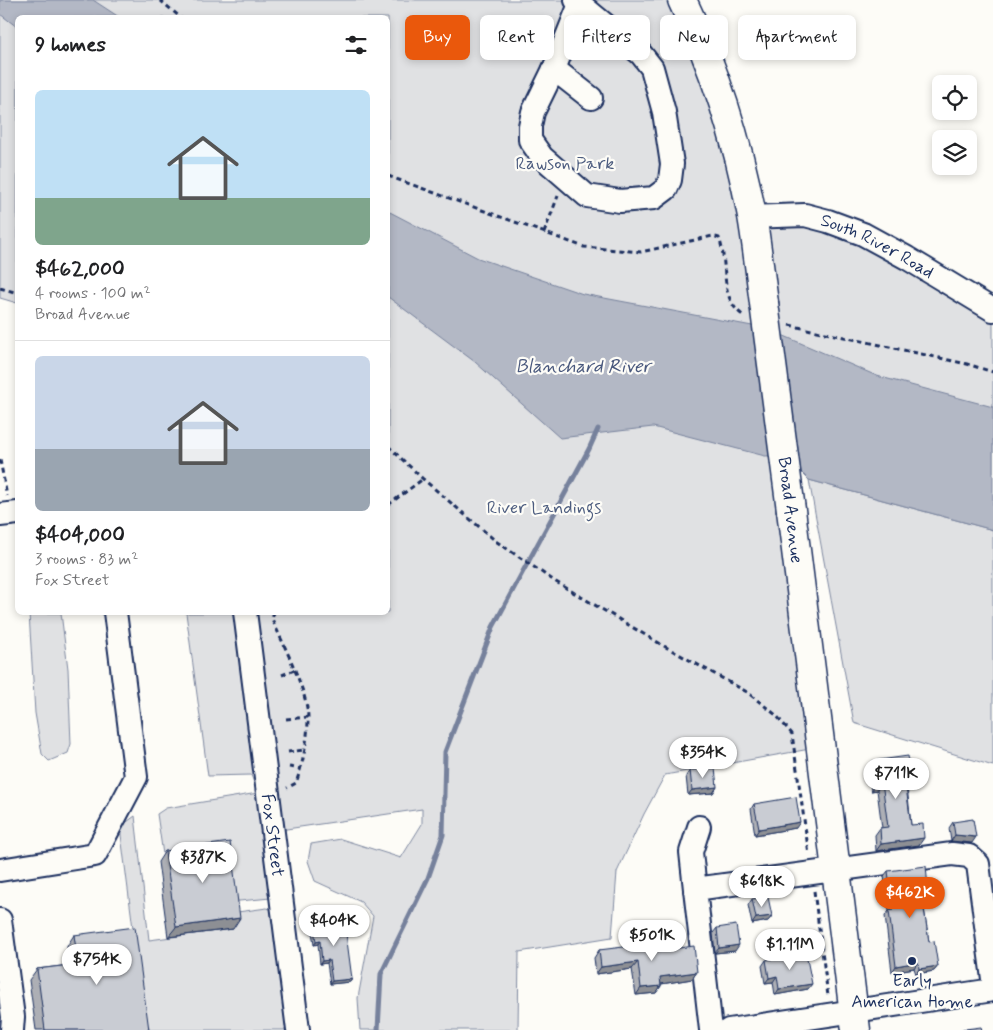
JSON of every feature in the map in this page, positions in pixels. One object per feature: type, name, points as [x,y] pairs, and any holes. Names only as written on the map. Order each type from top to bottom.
[{"type":"main road","name":"Broad Avenue","points":[[682,0],[708,60],[724,106],[738,153],[752,217],[758,310],[791,510],[824,872],[847,1019]]},
{"type":"street","points":[[578,2],[642,54],[652,68],[664,112],[672,164],[670,180],[666,189],[654,198],[620,201],[587,196],[542,157],[530,140],[533,112],[554,69],[578,2]]},
{"type":"street","points":[[554,69],[591,98]]},
{"type":"street","name":"South River Road","points":[[752,217],[805,215],[864,234],[993,310]]},
{"type":"street","points":[[0,870],[95,855],[136,777],[115,615]]},
{"type":"street","name":"Fox Street","points":[[245,615],[298,1030]]},
{"type":"street","points":[[699,828],[691,852],[711,1030]]},
{"type":"street","points":[[694,889],[952,854],[968,856],[978,864],[993,979]]},
{"type":"street","points":[[0,920],[8,1026]]},
{"type":"street","points":[[729,1030],[847,1019],[993,990]]},
{"type":"path","points":[[160,0],[178,15]]},
{"type":"path","points":[[390,177],[584,247],[641,252],[713,236],[719,238],[722,247],[727,294],[733,307],[742,316],[758,310]]},
{"type":"path","points":[[544,233],[555,204]]},
{"type":"path","points":[[0,288],[15,292]]},
{"type":"path","points":[[781,324],[966,364],[993,372]]},
{"type":"path","points":[[390,448],[422,479],[497,542],[556,582],[664,646],[747,692],[776,715],[792,734],[824,872],[847,1019]]},
{"type":"path","points":[[0,460],[9,514]]},
{"type":"path","points":[[390,503],[422,479]]},
{"type":"path","points":[[268,794],[283,790],[296,783],[301,769],[308,717],[304,696],[272,619],[273,615]]},
{"type":"path","points":[[282,675],[294,670]]},
{"type":"path","points":[[286,719],[308,717]]},
{"type":"path","points":[[288,752],[304,750]]},
{"type":"path","points":[[289,767],[301,769]]},
{"type":"green space","points":[[0,0],[680,0],[685,15],[660,15],[660,60],[700,60],[752,217],[805,215],[993,310],[993,472],[780,417],[821,747],[665,775],[644,814],[617,872],[612,937],[519,952],[518,1030],[360,1030],[358,998],[373,916],[361,902],[315,881],[308,861],[311,844],[341,839],[401,858],[422,824],[422,809],[273,831],[281,897],[229,902],[164,861],[157,814],[166,808],[258,793],[251,775],[208,776],[186,615],[390,615],[390,15],[15,15],[15,302],[0,298]]},
{"type":"green space","points":[[809,480],[993,530],[993,766],[854,723]]},
{"type":"green space","points":[[29,615],[61,615],[68,669],[71,744],[68,753],[49,761],[42,754],[35,713]]},
{"type":"green space","points":[[135,816],[149,940],[232,929],[230,913],[267,908],[283,913],[298,1030],[140,1030],[134,936],[120,827]]},
{"type":"water","points":[[0,0],[93,0],[116,15],[15,15],[15,25],[0,14]]},
{"type":"water","name":"Blanchard River","points":[[390,212],[478,258],[583,294],[768,329],[877,376],[993,407],[993,530],[809,480],[784,455],[765,456],[653,427],[560,438],[475,362],[390,298]]},
{"type":"building","points":[[908,756],[912,779],[905,779],[911,825],[923,824],[924,838],[881,844],[880,828],[888,827],[882,782],[876,783],[873,761]]},
{"type":"building","points":[[715,768],[717,787],[692,790],[690,770]]},
{"type":"building","points":[[796,797],[800,822],[759,829],[754,804]]},
{"type":"building","points":[[973,819],[976,837],[955,835],[953,822]]},
{"type":"building","points":[[230,842],[240,918],[176,927],[165,851]]},
{"type":"building","points":[[926,866],[928,888],[921,889],[929,942],[934,941],[938,966],[919,969],[918,962],[896,966],[889,911],[893,910],[888,871]]},
{"type":"building","points":[[768,897],[772,916],[756,918],[752,899]]},
{"type":"building","points":[[344,918],[352,979],[332,981],[329,960],[322,961],[320,941],[316,942],[313,922]]},
{"type":"building","points":[[736,925],[739,945],[719,948],[717,928]]},
{"type":"building","points":[[135,927],[149,1030],[45,1030],[37,969],[78,964],[74,935]]},
{"type":"building","points":[[656,943],[657,951],[694,946],[697,972],[660,977],[661,986],[641,988],[638,962],[601,967],[599,950]]},
{"type":"building","points":[[806,954],[812,984],[779,989],[777,976],[769,978],[766,960]]},
{"type":"building","points":[[981,1027],[982,1030],[957,1030]]},
{"type":"waterway","points":[[378,1030],[381,974],[428,878],[443,835],[445,752],[493,627],[598,429]]},
{"type":"place","name":"Early American Home","points":[[912,961]]},
{"type":"park label","name":"Rawson Park","points":[[565,163]]},
{"type":"park label","name":"River Landings","points":[[544,507]]}]
